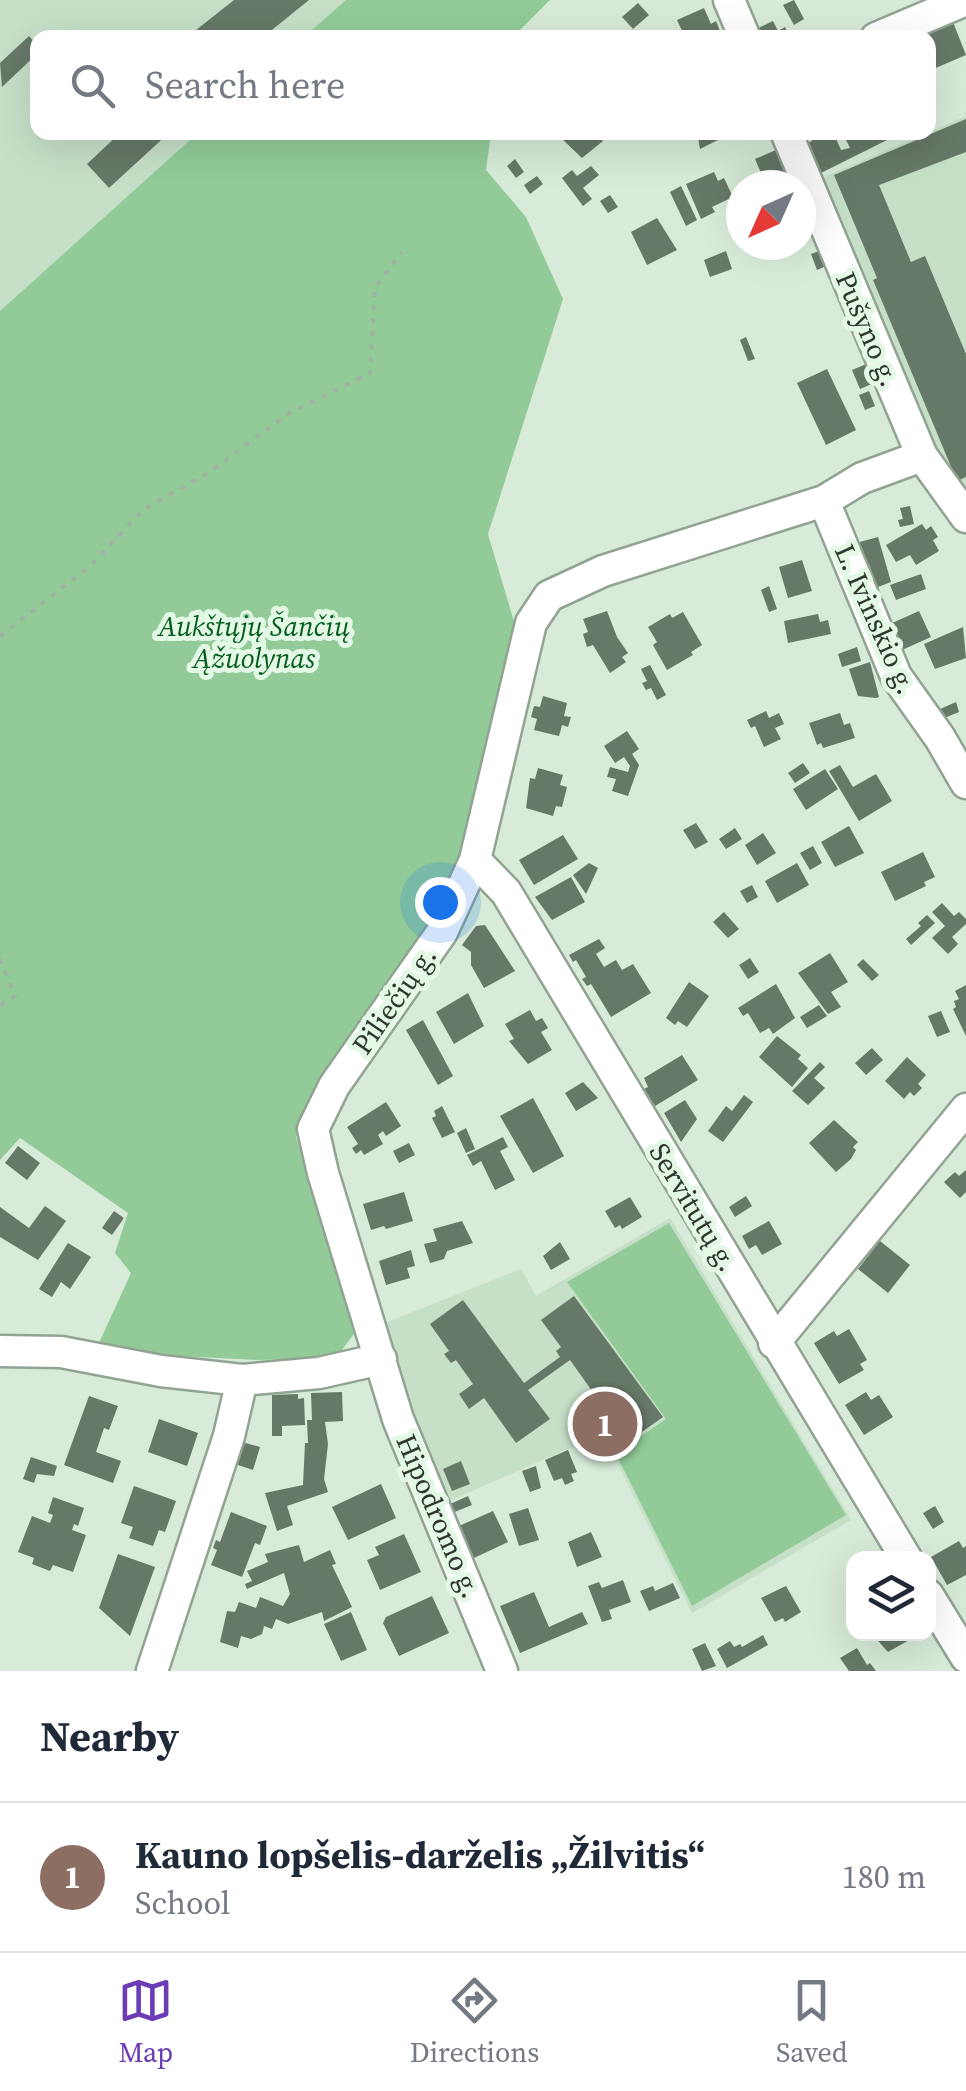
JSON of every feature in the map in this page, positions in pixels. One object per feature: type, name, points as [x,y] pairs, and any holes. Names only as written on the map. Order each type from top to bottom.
[{"type":"street","points":[[729,0],[742,30]]},
{"type":"street","points":[[895,30],[966,0]]},
{"type":"street","name":"Pušyno g.","points":[[789,140],[922,456],[966,517]]},
{"type":"street","name":"Piliečių g.","points":[[380,1359],[322,1173],[313,1129],[334,1086],[442,932],[476,860],[531,623],[549,596],[603,570],[824,502],[862,478],[922,456]]},
{"type":"street","name":"L. Ivinskio g.","points":[[824,502],[896,676],[940,738],[966,784]]},
{"type":"street","name":"Servitutų g.","points":[[476,860],[506,892],[902,1551]]},
{"type":"street","points":[[774,1343],[966,1109]]},
{"type":"street","points":[[0,1351],[61,1352],[162,1371],[242,1380],[319,1373],[380,1359]]},
{"type":"street","name":"Hipodromo g.","points":[[380,1359],[398,1418],[502,1671]]},
{"type":"street","points":[[152,1671],[230,1436],[242,1380]]},
{"type":"street","points":[[936,1608],[966,1656]]},
{"type":"path","points":[[0,636],[90,566],[144,508],[208,473],[288,414],[370,373],[375,287],[402,252]]},
{"type":"path","points":[[0,959],[15,996],[0,1005]]},
{"type":"shaded area","points":[[0,0],[346,0],[312,30],[30,30],[30,140],[191,140],[0,311]]},
{"type":"shaded area","points":[[966,116],[966,503],[941,471],[817,180],[910,140],[936,140],[936,129]]},
{"type":"shaded area","points":[[670,1218],[851,1520],[692,1613],[612,1452],[597,1443],[572,1447],[447,1502],[385,1323],[521,1269],[536,1296]]},
{"type":"green space","points":[[346,0],[550,0],[520,30],[312,30]]},
{"type":"green space","name":"Aukštųjų Šančių Ąžuolynas","points":[[190,140],[490,140],[486,170],[526,217],[563,299],[488,534],[518,635],[466,852],[433,923],[317,1095],[296,1137],[359,1327],[336,1358],[257,1360],[121,1353],[99,1343],[131,1273],[115,1253],[128,1213],[20,1138],[0,1160],[0,311]]},
{"type":"green space","points":[[669,1223],[846,1515],[692,1606],[616,1454],[666,1419],[567,1282]]},
{"type":"building","points":[[234,0],[309,0],[272,30],[196,30]]},
{"type":"building","points":[[794,0],[804,19],[794,25],[783,5]]},
{"type":"building","points":[[638,3],[649,15],[633,29],[622,17]]},
{"type":"building","points":[[704,8],[711,24],[716,21],[720,30],[682,30],[677,20]]},
{"type":"building","points":[[951,17],[966,55],[936,68],[936,30],[920,30]]},
{"type":"building","points":[[773,21],[778,30],[756,30]]},
{"type":"building","points":[[30,37],[30,61],[2,87],[0,63]]},
{"type":"building","points":[[966,119],[966,152],[879,185],[911,262],[925,256],[966,354],[966,477],[957,481],[834,175],[916,140],[936,140],[936,132]]},
{"type":"building","points":[[112,140],[161,140],[109,188],[87,164]]},
{"type":"building","points":[[563,140],[602,140],[603,141],[582,158]]},
{"type":"building","points":[[698,140],[718,140],[700,149]]},
{"type":"building","points":[[812,140],[837,140],[841,150],[850,148],[846,140],[887,140],[816,176],[816,170],[808,170],[801,146]]},
{"type":"building","points":[[776,150],[785,170],[760,170],[755,159]]},
{"type":"building","points":[[515,159],[524,172],[516,178],[507,166]]},
{"type":"building","points":[[591,166],[599,175],[583,188],[592,199],[583,206],[562,178],[572,170],[577,176]]},
{"type":"building","points":[[714,172],[718,181],[724,178],[726,182],[726,200],[712,207],[715,212],[701,219],[686,184]]},
{"type":"building","points":[[537,176],[543,184],[530,194],[524,185]]},
{"type":"building","points":[[681,186],[697,220],[686,226],[670,192]]},
{"type":"building","points":[[610,195],[618,207],[608,213],[600,201]]},
{"type":"building","points":[[657,218],[677,250],[647,265],[631,232]]},
{"type":"building","points":[[726,251],[732,269],[710,277],[704,260]]},
{"type":"building","points":[[819,251],[826,266],[817,270],[813,260]]},
{"type":"building","points":[[746,337],[755,359],[748,361],[740,340]]},
{"type":"building","points":[[869,363],[874,383],[860,389],[852,370]]},
{"type":"building","points":[[827,369],[856,430],[826,445],[797,383]]},
{"type":"building","points":[[869,391],[875,406],[865,410],[859,395]]},
{"type":"building","points":[[910,506],[914,524],[900,527],[900,508]]},
{"type":"building","points":[[922,524],[926,530],[931,526],[938,537],[933,540],[939,551],[916,565],[910,555],[896,562],[886,545]]},
{"type":"building","points":[[878,537],[891,582],[878,587],[870,576],[873,575],[869,564],[862,567],[852,544]]},
{"type":"building","points":[[802,560],[812,591],[788,598],[779,567]]},
{"type":"building","points":[[921,574],[926,589],[896,600],[890,585]]},
{"type":"building","points":[[769,586],[777,609],[769,612],[761,590]]},
{"type":"building","points":[[607,611],[628,653],[622,657],[626,662],[610,673],[593,645],[587,647],[583,634],[588,632],[583,619]]},
{"type":"building","points":[[919,611],[931,637],[902,650],[890,624]]},
{"type":"building","points":[[683,612],[702,645],[667,670],[648,627],[670,614],[672,618]]},
{"type":"building","points":[[818,614],[820,622],[828,620],[831,634],[788,643],[784,621]]},
{"type":"building","points":[[963,627],[966,658],[935,669],[924,644]]},
{"type":"building","points":[[857,647],[861,661],[842,667],[838,654]]},
{"type":"building","points":[[870,662],[879,697],[876,698],[858,696],[849,669]]},
{"type":"building","points":[[650,665],[666,695],[657,700],[651,688],[646,690],[642,683],[647,681],[641,669]]},
{"type":"building","points":[[543,696],[567,703],[564,716],[571,717],[568,727],[562,725],[559,736],[534,730],[537,719],[531,717]]},
{"type":"building","points":[[956,702],[959,712],[942,719],[938,710]]},
{"type":"building","points":[[766,711],[769,718],[779,713],[784,724],[775,728],[781,739],[764,747],[755,726],[751,728],[747,720]]},
{"type":"building","points":[[840,713],[844,725],[850,723],[855,738],[823,748],[821,743],[817,745],[809,723]]},
{"type":"building","points":[[627,731],[639,749],[632,754],[639,765],[628,796],[612,791],[616,779],[607,777],[610,767],[628,772],[630,766],[624,757],[615,763],[604,746]]},
{"type":"building","points":[[803,763],[810,773],[795,783],[788,773]]},
{"type":"building","points":[[840,765],[853,787],[876,774],[892,801],[859,821],[829,771]]},
{"type":"building","points":[[538,768],[563,775],[560,785],[567,787],[562,807],[556,806],[553,816],[526,808],[530,778],[535,779]]},
{"type":"building","points":[[825,769],[838,789],[806,810],[793,789]]},
{"type":"building","points":[[696,823],[708,842],[695,849],[683,830]]},
{"type":"building","points":[[849,826],[864,853],[835,867],[821,842]]},
{"type":"building","points":[[735,828],[742,839],[726,849],[719,839]]},
{"type":"building","points":[[763,833],[776,853],[757,865],[745,845]]},
{"type":"building","points":[[563,835],[578,859],[534,885],[519,860]]},
{"type":"building","points":[[813,846],[822,863],[810,870],[800,853]]},
{"type":"building","points":[[923,852],[935,877],[924,882],[926,886],[895,901],[881,872]]},
{"type":"building","points":[[589,863],[598,868],[586,894],[573,875]]},
{"type":"building","points":[[797,863],[809,885],[777,903],[765,881]]},
{"type":"building","points":[[571,877],[585,902],[552,920],[535,897]]},
{"type":"building","points":[[752,885],[758,897],[747,903],[740,891]]},
{"type":"building","points":[[942,903],[954,916],[959,912],[966,919],[966,924],[952,937],[958,944],[948,954],[932,938],[945,926],[932,912]]},
{"type":"building","points":[[724,912],[739,929],[728,938],[713,922]]},
{"type":"building","points":[[927,915],[935,923],[911,945],[906,939]]},
{"type":"building","points":[[485,925],[515,971],[484,988],[471,965],[471,952],[462,945],[476,926]]},
{"type":"building","points":[[599,939],[605,948],[596,954],[604,967],[616,960],[622,970],[633,964],[651,993],[611,1017],[569,955]]},
{"type":"building","points":[[830,953],[848,982],[831,992],[841,1007],[828,1014],[798,973]]},
{"type":"building","points":[[750,958],[759,972],[748,979],[739,965]]},
{"type":"building","points":[[863,959],[879,975],[872,981],[857,965]]},
{"type":"building","points":[[689,982],[709,996],[687,1027],[678,1021],[675,1025],[666,1018]]},
{"type":"building","points":[[776,984],[795,1018],[773,1034],[769,1028],[760,1033],[748,1013],[743,1016],[738,1008]]},
{"type":"building","points":[[966,985],[966,1036],[953,1009],[954,1001],[959,999],[955,991]]},
{"type":"building","points":[[468,993],[484,1026],[454,1044],[436,1012]]},
{"type":"building","points":[[819,1005],[827,1016],[807,1028],[800,1017]]},
{"type":"building","points":[[530,1010],[536,1021],[542,1018],[548,1028],[541,1032],[552,1050],[528,1064],[509,1041],[514,1039],[505,1024]]},
{"type":"building","points":[[941,1011],[950,1032],[937,1037],[928,1016]]},
{"type":"building","points":[[423,1020],[453,1076],[438,1085],[406,1030]]},
{"type":"building","points":[[777,1036],[801,1055],[798,1059],[808,1068],[792,1087],[759,1057]]},
{"type":"building","points":[[872,1048],[883,1060],[866,1075],[855,1063]]},
{"type":"building","points":[[682,1055],[698,1080],[655,1106],[644,1089],[648,1087],[644,1078]]},
{"type":"building","points":[[907,1057],[926,1075],[918,1084],[922,1088],[904,1099],[885,1081]]},
{"type":"building","points":[[820,1062],[825,1067],[814,1078],[825,1088],[808,1105],[792,1091]]},
{"type":"building","points":[[583,1082],[598,1098],[576,1111],[565,1093]]},
{"type":"building","points":[[744,1095],[753,1102],[723,1142],[708,1131],[726,1106],[732,1111]]},
{"type":"building","points":[[533,1098],[564,1156],[533,1173],[500,1116]]},
{"type":"building","points":[[685,1100],[697,1119],[681,1142],[664,1113]]},
{"type":"building","points":[[386,1102],[401,1126],[386,1136],[383,1131],[378,1135],[383,1144],[364,1155],[361,1150],[356,1154],[352,1148],[358,1144],[347,1127]]},
{"type":"building","points":[[442,1106],[455,1132],[442,1138],[432,1118]]},
{"type":"building","points":[[834,1120],[858,1142],[851,1159],[836,1172],[809,1143]]},
{"type":"building","points":[[466,1128],[475,1149],[466,1153],[457,1133]]},
{"type":"building","points":[[503,1137],[508,1147],[500,1151],[515,1180],[495,1190],[481,1161],[473,1166],[467,1155]]},
{"type":"building","points":[[409,1143],[415,1155],[399,1163],[393,1151]]},
{"type":"building","points":[[18,1146],[40,1163],[27,1180],[5,1163]]},
{"type":"building","points":[[966,1170],[966,1192],[960,1198],[944,1182],[955,1172],[959,1176]]},
{"type":"building","points":[[404,1192],[413,1221],[371,1230],[363,1204]]},
{"type":"building","points":[[746,1196],[752,1206],[735,1217],[729,1207]]},
{"type":"building","points":[[630,1197],[642,1217],[622,1229],[620,1225],[615,1228],[605,1211]]},
{"type":"building","points":[[45,1206],[66,1221],[38,1260],[0,1237],[0,1207],[29,1228]]},
{"type":"building","points":[[114,1211],[124,1218],[112,1235],[102,1228]]},
{"type":"building","points":[[462,1221],[473,1243],[447,1251],[444,1259],[430,1263],[424,1244],[437,1241],[433,1229]]},
{"type":"building","points":[[769,1221],[782,1244],[762,1255],[756,1245],[749,1249],[742,1236]]},
{"type":"building","points":[[880,1241],[910,1265],[888,1293],[858,1269]]},
{"type":"building","points":[[560,1242],[570,1259],[551,1270],[543,1256]]},
{"type":"building","points":[[68,1243],[91,1257],[70,1289],[61,1282],[52,1297],[39,1289]]},
{"type":"building","points":[[411,1250],[415,1266],[407,1268],[410,1278],[386,1285],[379,1261]]},
{"type":"building","points":[[574,1296],[663,1417],[629,1441],[609,1414],[606,1417],[599,1407],[602,1405],[570,1360],[528,1390],[550,1419],[516,1443],[484,1398],[469,1409],[459,1394],[473,1384],[456,1360],[451,1363],[444,1354],[449,1351],[430,1324],[463,1300],[524,1383],[560,1357],[556,1351],[561,1347],[541,1320]]},
{"type":"building","points":[[849,1329],[867,1360],[860,1364],[864,1370],[839,1384],[814,1343],[834,1331],[837,1336]]},
{"type":"building","points":[[342,1392],[343,1421],[325,1422],[328,1444],[324,1479],[328,1492],[287,1506],[293,1525],[277,1531],[265,1493],[303,1485],[307,1420],[312,1420],[311,1393]]},
{"type":"building","points":[[866,1392],[871,1400],[879,1395],[893,1417],[864,1435],[845,1405]]},
{"type":"building","points":[[298,1394],[298,1399],[304,1398],[305,1425],[282,1426],[282,1436],[272,1436],[272,1395]]},
{"type":"building","points":[[89,1396],[118,1406],[109,1430],[104,1428],[96,1452],[121,1461],[113,1483],[64,1465]]},
{"type":"building","points":[[159,1419],[198,1433],[187,1466],[148,1452]]},
{"type":"building","points":[[242,1442],[260,1447],[253,1470],[235,1464]]},
{"type":"building","points":[[568,1450],[577,1472],[571,1474],[574,1481],[565,1485],[562,1478],[554,1481],[545,1460]]},
{"type":"building","points":[[31,1457],[57,1466],[54,1476],[37,1474],[34,1483],[23,1479]]},
{"type":"building","points":[[461,1461],[470,1484],[452,1491],[443,1469]]},
{"type":"building","points":[[536,1466],[541,1488],[530,1492],[522,1471]]},
{"type":"building","points":[[381,1484],[396,1518],[348,1540],[332,1507]]},
{"type":"building","points":[[134,1486],[176,1501],[165,1532],[159,1530],[153,1546],[129,1538],[133,1527],[121,1523]]},
{"type":"building","points":[[468,1496],[472,1505],[452,1513],[448,1505]]},
{"type":"building","points":[[53,1497],[84,1508],[78,1526],[74,1524],[72,1530],[86,1535],[73,1572],[53,1565],[50,1571],[32,1564],[34,1558],[18,1552],[32,1516],[50,1523],[53,1515],[48,1513]]},
{"type":"building","points":[[935,1506],[944,1522],[933,1529],[923,1513]]},
{"type":"building","points":[[528,1508],[539,1540],[519,1546],[509,1514]]},
{"type":"building","points":[[493,1511],[508,1542],[474,1558],[459,1526]]},
{"type":"building","points":[[231,1512],[267,1526],[260,1545],[255,1543],[242,1577],[211,1565],[216,1540],[220,1542]]},
{"type":"building","points":[[591,1532],[602,1557],[577,1567],[568,1542]]},
{"type":"building","points":[[404,1534],[421,1572],[380,1590],[367,1560],[379,1555],[375,1547]]},
{"type":"building","points":[[959,1541],[963,1548],[966,1546],[966,1575],[947,1585],[936,1566],[936,1554]]},
{"type":"building","points":[[299,1545],[304,1562],[330,1550],[336,1564],[332,1565],[352,1607],[324,1621],[322,1612],[288,1624],[276,1619],[272,1629],[264,1626],[262,1634],[251,1639],[241,1636],[238,1648],[220,1642],[227,1611],[235,1612],[239,1602],[256,1608],[260,1597],[283,1606],[290,1594],[284,1573],[247,1589],[245,1584],[252,1581],[247,1571],[268,1562],[265,1554]]},
{"type":"building","points":[[118,1554],[155,1567],[130,1636],[99,1608]]},
{"type":"building","points":[[623,1580],[631,1602],[609,1610],[612,1619],[602,1622],[588,1586],[599,1582],[602,1588]]},
{"type":"building","points":[[673,1583],[680,1598],[649,1611],[640,1591],[653,1586],[655,1591]]},
{"type":"building","points":[[786,1586],[801,1612],[785,1622],[783,1618],[775,1622],[761,1598]]},
{"type":"building","points":[[534,1592],[549,1627],[582,1612],[588,1624],[520,1653],[500,1606]]},
{"type":"building","points":[[432,1596],[449,1633],[399,1656],[383,1623],[386,1617]]},
{"type":"building","points":[[351,1612],[367,1650],[341,1661],[324,1624]]},
{"type":"building","points":[[763,1635],[768,1645],[727,1668],[717,1649],[730,1641],[734,1647],[742,1647]]},
{"type":"building","points":[[878,1641],[907,1641],[888,1652]]},
{"type":"building","points":[[705,1643],[716,1666],[702,1671],[692,1649]]},
{"type":"building","points":[[857,1648],[867,1665],[870,1663],[876,1671],[849,1671],[840,1658]]},
{"type":"place","name":"Kauno lopšelis-darželis „Žilvitis“","points":[[605,1424]]}]
